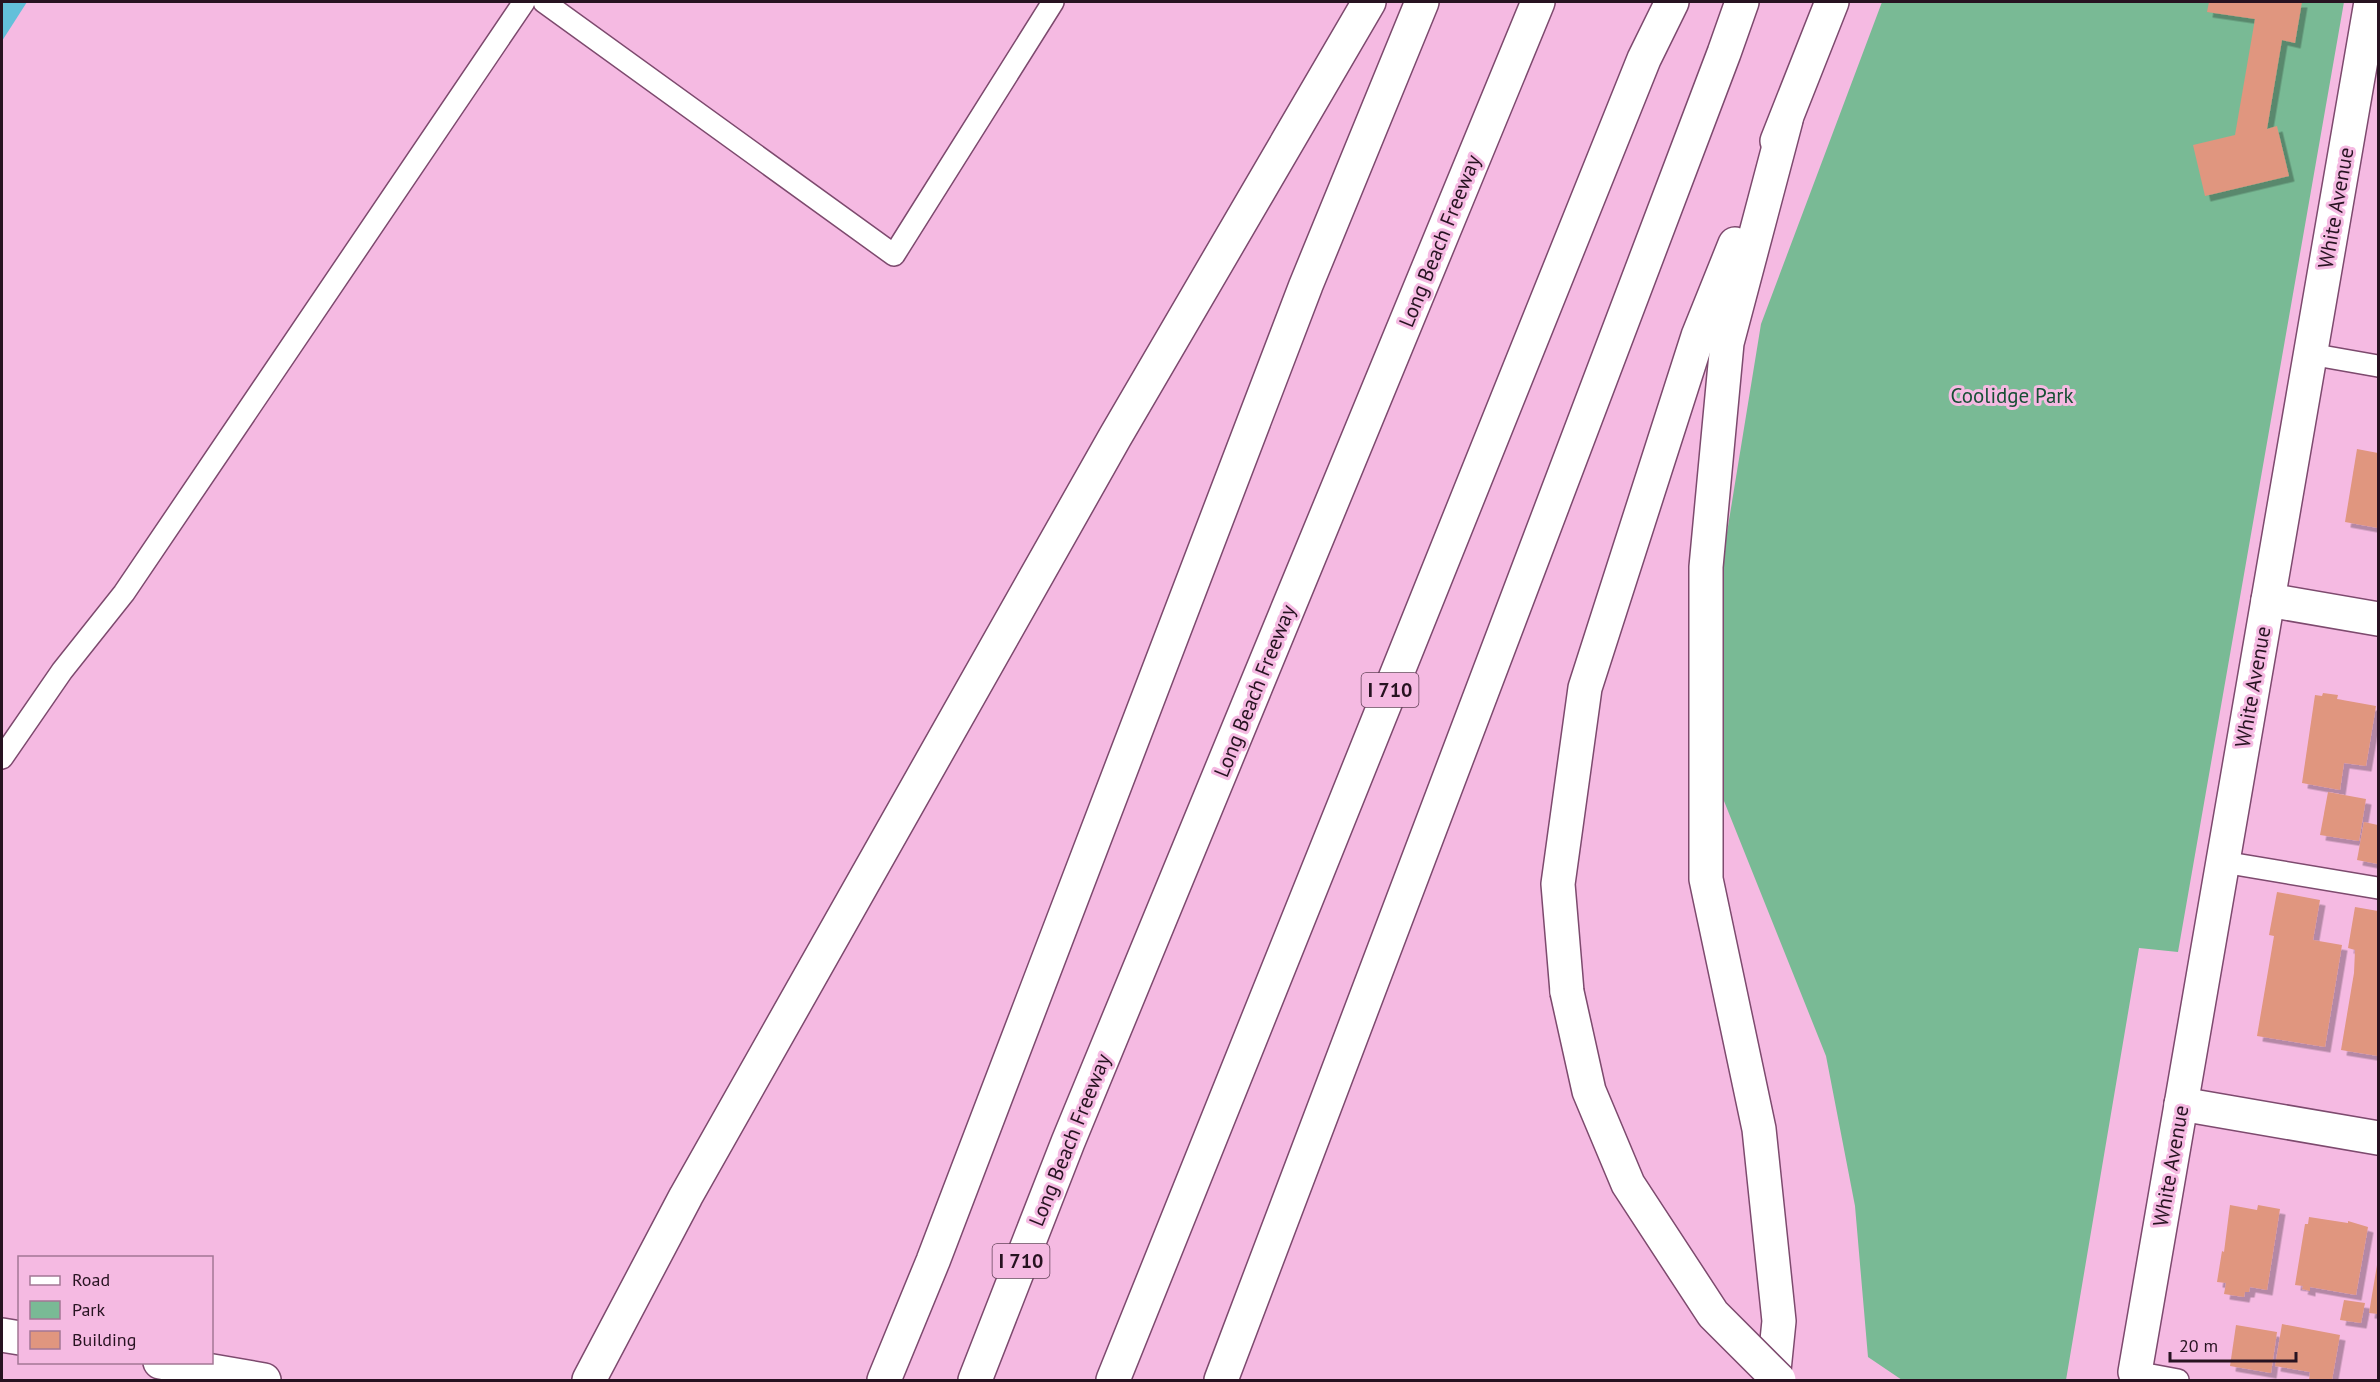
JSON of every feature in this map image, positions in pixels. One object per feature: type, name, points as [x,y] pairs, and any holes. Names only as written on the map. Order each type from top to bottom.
[{"type":"main road","points":[[589,1380],[686,1196],[1080,499],[1369,2]]},
{"type":"main road","points":[[884,1380],[933,1261],[1306,285],[1422,2]]},
{"type":"main road","name":"Long Beach Freeway","points":[[975,1380],[1068,1142],[1538,2]]},
{"type":"main road","name":"I 710","points":[[1113,1380],[1640,70],[1672,2]]},
{"type":"main road","points":[[1221,1380],[1742,2]]},
{"type":"main road","points":[[1779,1380],[1713,1314],[1628,1184],[1589,1091],[1567,992],[1558,884],[1585,688],[1698,336],[1832,2]]},
{"type":"main road","name":"White Avenue","points":[[2135,1372],[2310,354],[2367,91],[2371,2]]},
{"type":"main road","points":[[1773,1380],[1779,1320],[1759,1129],[1706,879],[1706,567],[1727,343],[1786,120]]},
{"type":"main road","points":[[2268,600],[2379,618]]},
{"type":"main road","points":[[2181,1104],[2379,1138]]},
{"type":"main road","points":[[952,1380],[1010,1234],[1068,1142]]},
{"type":"main road","points":[[2,1335],[18,1338]]},
{"type":"main road","points":[[172,1364],[264,1380]]},
{"type":"lane","points":[[2,758],[62,671],[130,584],[524,2]]},
{"type":"lane","points":[[544,2],[894,255],[1053,2]]},
{"type":"lane","points":[[2310,354],[2379,366]]},
{"type":"lane","points":[[2223,862],[2379,888]]},
{"type":"lane","points":[[2135,1372],[2178,1380]]},
{"type":"green space","name":"Coolidge Park","points":[[1882,2],[2344,2],[2178,952],[2139,948],[2066,1380],[1902,1380],[1868,1357],[1855,1206],[1826,1056],[1724,801],[1715,606],[1761,324]]},
{"type":"water","points":[[2,2],[27,2],[2,41]]},
{"type":"building","points":[[2209,2],[2302,2],[2295,43],[2282,40],[2267,129],[2277,126],[2289,176],[2205,196],[2193,145],[2235,135],[2255,19],[2207,12]]},
{"type":"building","points":[[2357,449],[2378,453],[2378,528],[2345,522]]},
{"type":"building","points":[[2323,693],[2338,695],[2337,699],[2376,706],[2366,766],[2344,763],[2340,790],[2302,783],[2315,695],[2322,696]]},
{"type":"building","points":[[2328,792],[2366,799],[2359,841],[2320,835]]},
{"type":"building","points":[[2364,822],[2378,825],[2378,864],[2357,860]]},
{"type":"building","points":[[2277,892],[2320,900],[2313,940],[2342,945],[2325,1047],[2257,1036],[2274,936],[2269,935]]},
{"type":"building","points":[[2355,907],[2378,911],[2378,1056],[2341,1050],[2354,973],[2355,950],[2348,948]]},
{"type":"building","points":[[2230,1205],[2257,1210],[2258,1205],[2280,1209],[2267,1290],[2250,1287],[2244,1297],[2224,1294],[2226,1283],[2217,1282],[2222,1251],[2224,1252]]},
{"type":"building","points":[[2309,1217],[2348,1223],[2348,1221],[2368,1227],[2356,1295],[2310,1287],[2310,1291],[2302,1289],[2303,1286],[2295,1285],[2305,1224],[2308,1224]]},
{"type":"building","points":[[2378,1265],[2378,1314],[2369,1313]]},
{"type":"building","points":[[2344,1300],[2365,1303],[2361,1323],[2340,1320]]},
{"type":"building","points":[[2282,1324],[2340,1335],[2332,1380],[2309,1380],[2310,1372],[2275,1366]]},
{"type":"building","points":[[2236,1325],[2277,1332],[2271,1373],[2230,1366]]}]
